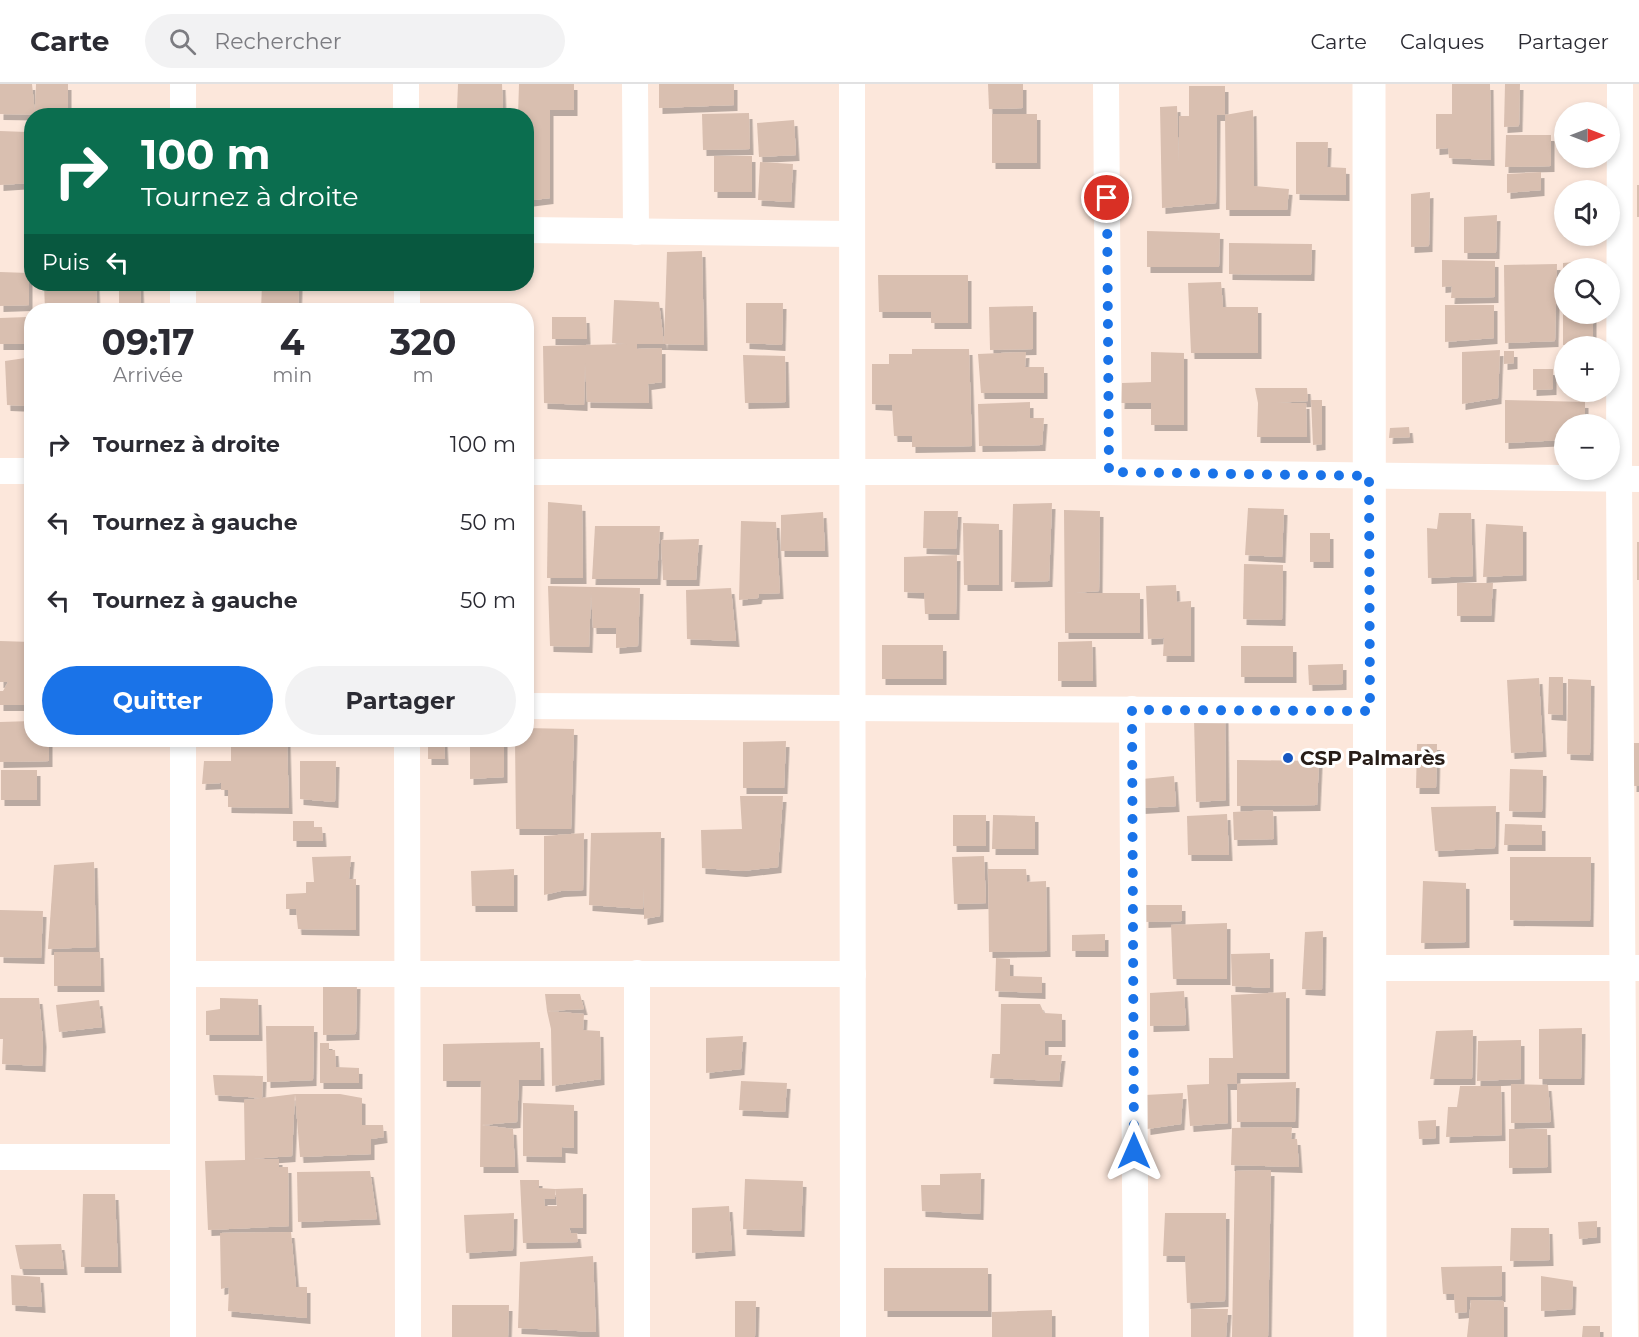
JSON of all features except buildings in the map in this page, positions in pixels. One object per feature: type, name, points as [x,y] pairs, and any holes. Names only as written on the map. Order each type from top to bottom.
[{"type":"street","points":[[183,84],[183,108]]},
{"type":"street","points":[[406,84],[406,108]]},
{"type":"street","points":[[635,84],[636,232]]},
{"type":"street","points":[[852,84],[853,1337]]},
{"type":"street","points":[[1106,84],[1109,472]]},
{"type":"street","points":[[1369,84],[1370,1337]]},
{"type":"street","points":[[1620,84],[1629,479],[1631,968],[1625,1337]]},
{"type":"street","points":[[534,231],[852,234]]},
{"type":"street","points":[[0,471],[24,471]]},
{"type":"street","points":[[534,472],[1109,472],[1629,479]]},
{"type":"street","points":[[534,706],[1370,711]]},
{"type":"street","points":[[1132,710],[1136,1337]]},
{"type":"street","points":[[183,747],[183,1337]]},
{"type":"street","points":[[407,747],[408,1337]]},
{"type":"street","points":[[1370,968],[1631,968]]},
{"type":"street","points":[[637,973],[637,1337]]},
{"type":"street","points":[[183,974],[853,974]]},
{"type":"street","points":[[0,1156],[183,1156]]},
{"type":"place","name":"CSP Palmarès","points":[[1288,758]]},
{"type":"route","points":[[1107,198],[1109,472],[1369,476],[1370,711],[1132,710],[1134,1151]]}]
